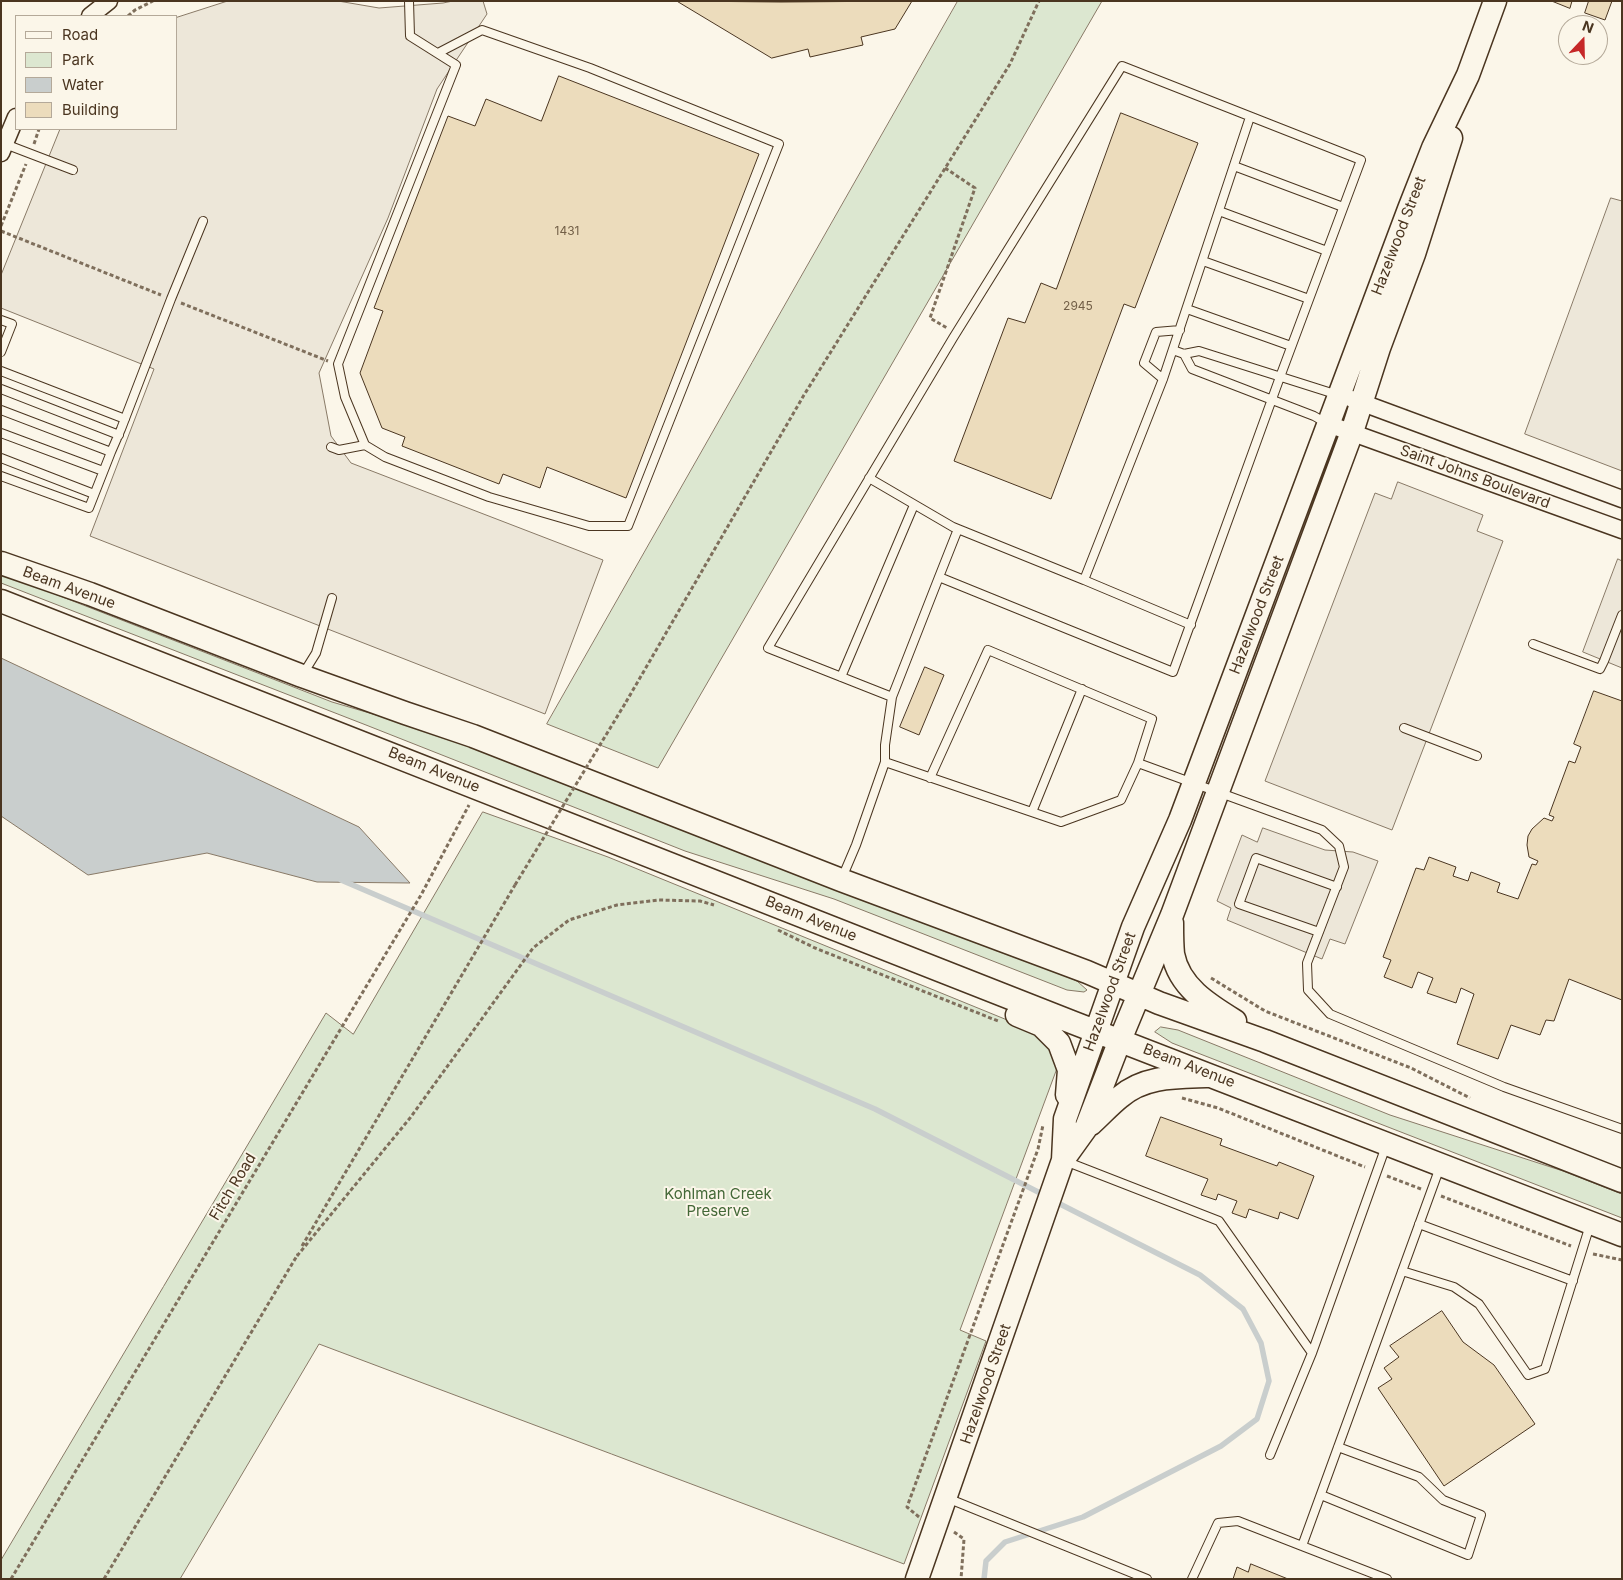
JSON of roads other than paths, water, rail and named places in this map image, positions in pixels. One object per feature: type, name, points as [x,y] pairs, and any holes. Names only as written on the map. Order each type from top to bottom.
[{"type":"street","points":[[91,15],[109,1]]},
{"type":"street","name":"Hazelwood Street","points":[[917,1579],[947,1498],[1063,1160],[1086,1128],[1172,915],[1352,432],[1379,348],[1440,177],[1468,75],[1495,1]]},
{"type":"street","name":"Hazelwood Street","points":[[1063,1160],[1054,1121],[1096,1030],[1133,927],[1180,820],[1433,148],[1468,75]]},
{"type":"street","points":[[3,148],[15,119]]},
{"type":"street","name":"Saint Johns Boulevard","points":[[1339,395],[1622,499]]},
{"type":"street","name":"Saint Johns Boulevard","points":[[1328,424],[1622,530]]},
{"type":"street","name":"Beam Avenue","points":[[1,563],[90,594],[405,714],[474,736],[842,880],[1265,1041],[1622,1181]]},
{"type":"street","name":"Beam Avenue","points":[[1,601],[1622,1235]]},
{"type":"street","points":[[1172,915],[1173,956],[1181,976],[1189,987],[1224,1014],[1265,1041]]},
{"type":"street","points":[[864,940],[912,974],[1042,1025],[1059,1043],[1069,1070],[1054,1121]]},
{"type":"street","points":[[1086,1128],[1119,1097],[1142,1084],[1170,1078],[1215,1076]]},
{"type":"lane","points":[[410,1],[410,36],[456,65],[338,364],[345,397],[365,445],[385,457],[489,497],[589,526],[628,526],[779,144],[590,68],[482,30],[438,53]]},
{"type":"lane","points":[[892,697],[768,648],[956,334],[1122,66],[1361,160],[1291,346],[1173,672],[939,576]]},
{"type":"lane","points":[[1084,580],[1173,350],[1250,116]]},
{"type":"lane","points":[[3,148],[30,154],[73,170]]},
{"type":"lane","points":[[1234,166],[1343,207]]},
{"type":"lane","points":[[1219,211],[1327,251]]},
{"type":"lane","points":[[1,476],[89,508],[203,221]]},
{"type":"lane","points":[[1203,260],[1309,299]]},
{"type":"lane","points":[[1187,309],[1291,346]]},
{"type":"lane","points":[[1,320],[12,324],[1,352]]},
{"type":"lane","points":[[1162,379],[1144,363],[1156,332],[1180,330]]},
{"type":"lane","points":[[1173,350],[1184,354],[1199,350],[1339,395]]},
{"type":"lane","points":[[1184,354],[1192,369],[1314,416],[1328,424]]},
{"type":"lane","points":[[1,371],[125,419]]},
{"type":"lane","points":[[1,389],[119,435]]},
{"type":"lane","points":[[1,410],[111,452]]},
{"type":"lane","points":[[1,433],[103,471]]},
{"type":"lane","points":[[331,447],[339,450],[365,445]]},
{"type":"lane","points":[[1,458],[94,494]]},
{"type":"lane","points":[[869,478],[958,529],[1191,625]]},
{"type":"lane","points":[[842,677],[914,504]]},
{"type":"lane","points":[[842,880],[885,762],[892,697],[958,529]]},
{"type":"lane","points":[[302,676],[316,653],[332,598]]},
{"type":"lane","points":[[1533,644],[1600,669],[1622,615]]},
{"type":"lane","points":[[885,762],[930,778],[1061,822],[1121,800],[1138,763],[1152,719],[988,650],[930,778]]},
{"type":"lane","points":[[1032,812],[1082,689]]},
{"type":"lane","points":[[1404,728],[1478,756]]},
{"type":"lane","points":[[1138,763],[1322,830],[1339,846],[1344,867],[1307,963],[1308,990],[1330,1014],[1504,1086],[1622,1129]]},
{"type":"lane","points":[[1319,932],[1239,904],[1256,858],[1337,887]]},
{"type":"lane","points":[[1270,1454],[1312,1353],[1386,1144]]},
{"type":"lane","points":[[1063,1160],[1219,1221],[1312,1353]]},
{"type":"lane","points":[[1302,1546],[1441,1165]]},
{"type":"lane","points":[[1402,1271],[1454,1287],[1479,1304],[1528,1375],[1546,1370],[1591,1223]]},
{"type":"lane","points":[[1419,1224],[1573,1282]]},
{"type":"lane","points":[[1321,1494],[1468,1555],[1481,1515],[1443,1500],[1419,1477],[1338,1447]]},
{"type":"lane","points":[[947,1498],[1147,1579]]},
{"type":"lane","points":[[1192,1579],[1218,1523],[1238,1520],[1387,1579]]},
{"type":"water","points":[[1,658],[359,827],[410,883],[317,882],[207,853],[88,875],[1,816]]},
{"type":"waterway","points":[[341,880],[875,1109],[1046,1196]]},
{"type":"waterway","points":[[984,1579],[986,1561],[1005,1542],[1083,1517],[1221,1446],[1257,1419],[1269,1381],[1261,1343],[1243,1309],[1200,1275],[1054,1201]]},
{"type":"park label","name":"Kohlman Creek Preserve","points":[[718,1202]]}]
